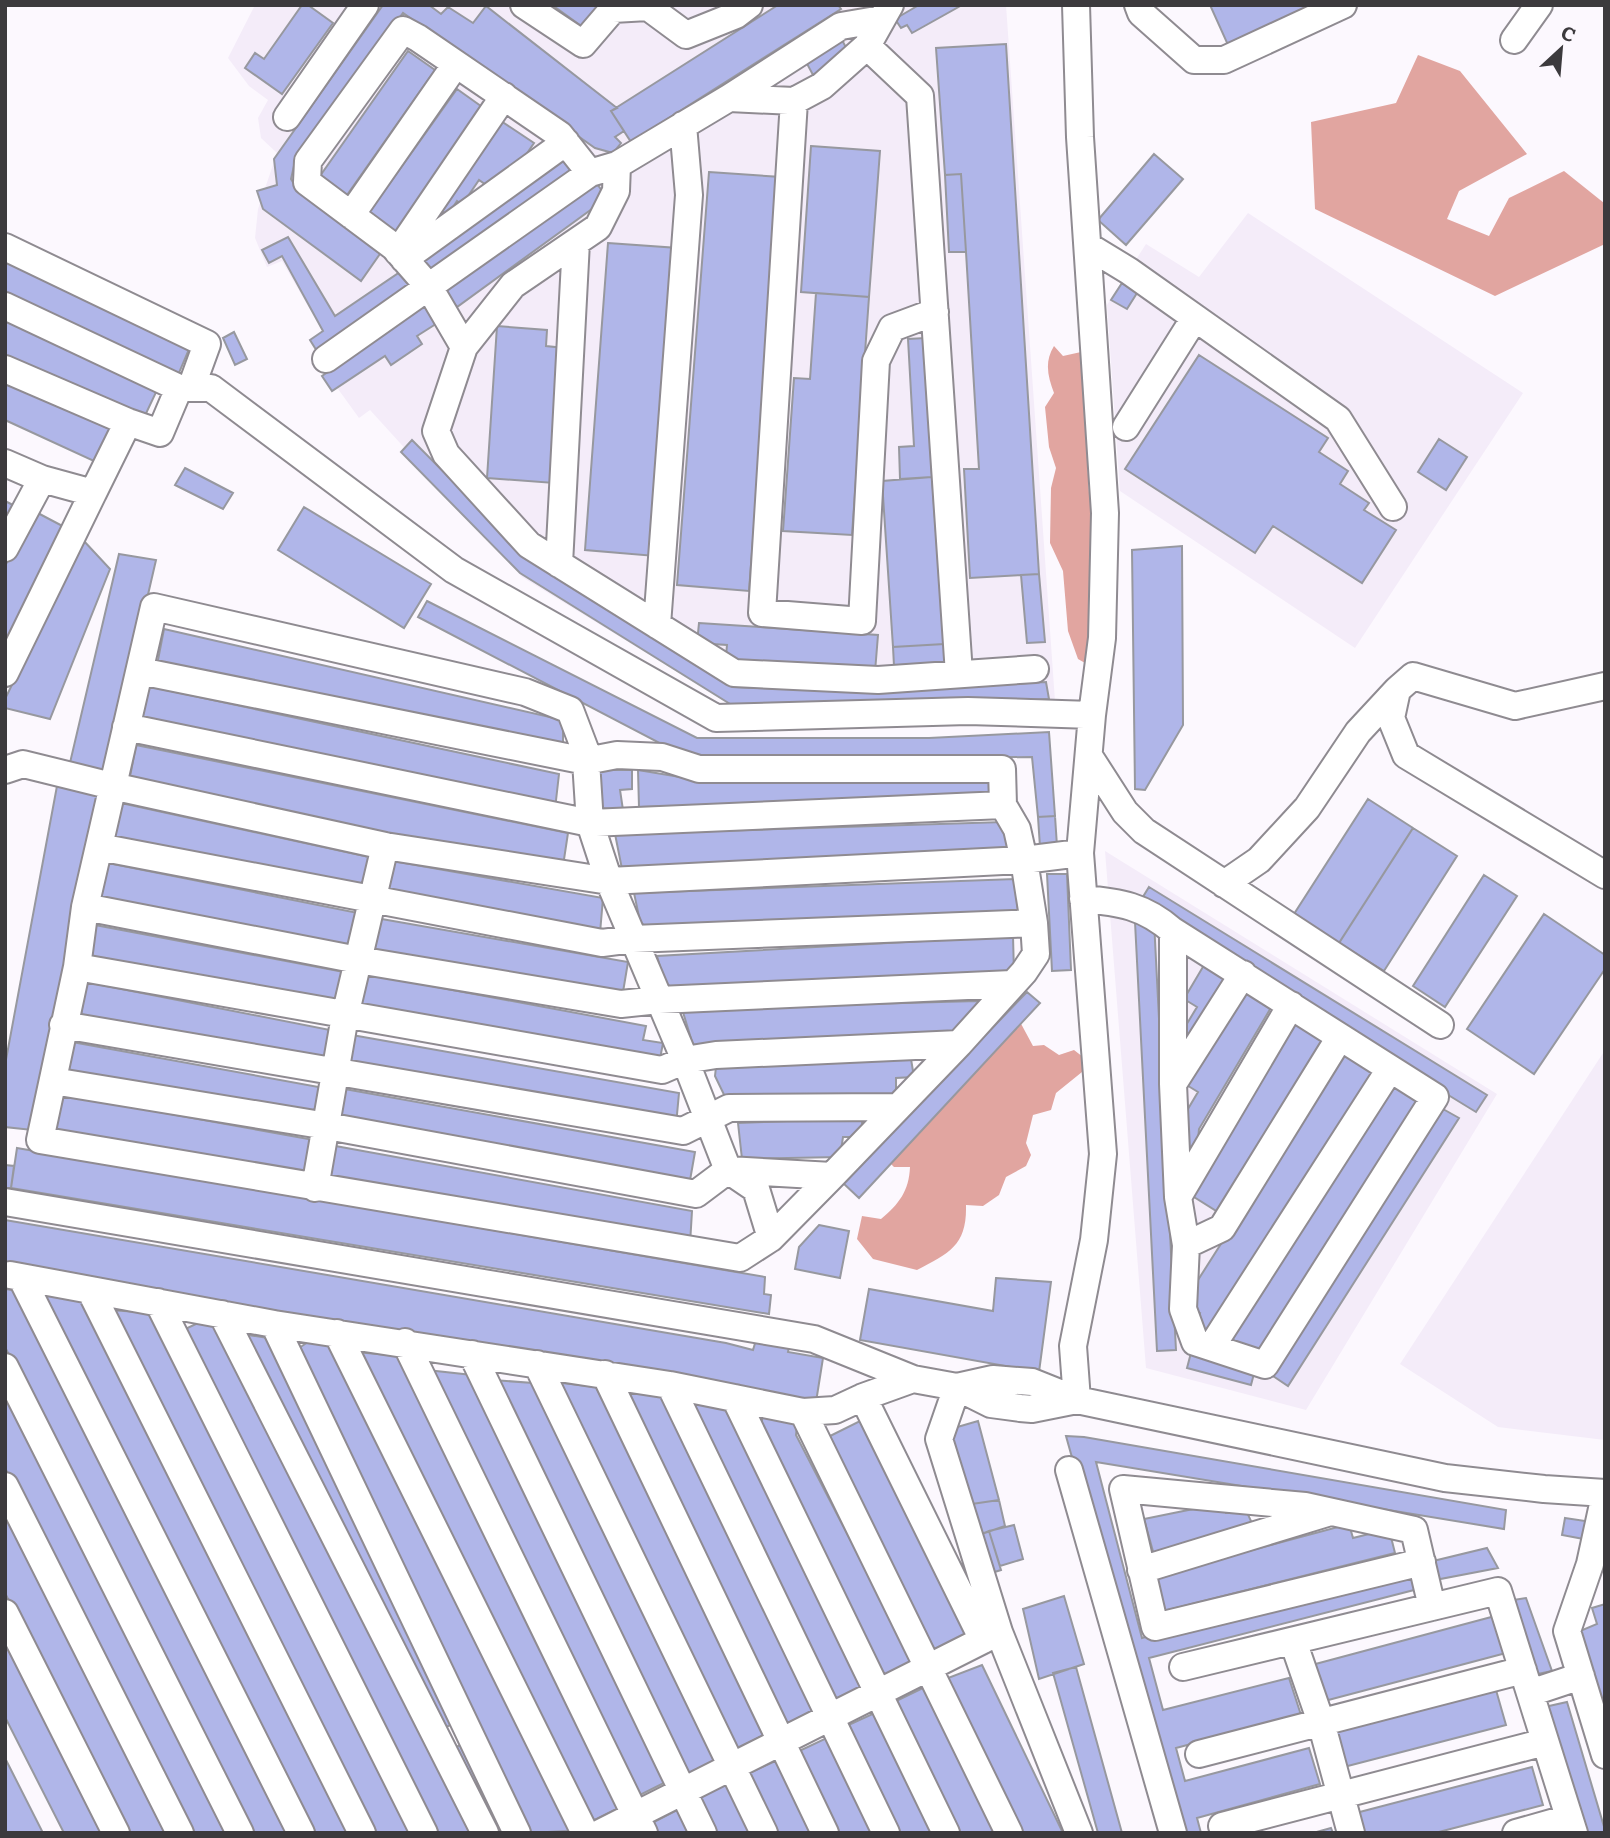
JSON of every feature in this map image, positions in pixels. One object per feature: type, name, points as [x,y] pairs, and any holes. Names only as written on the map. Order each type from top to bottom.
[{"type":"lane","points":[[288,117],[365,5]]},
{"type":"lane","points":[[536,9],[583,44],[613,9],[648,7],[686,35],[736,15],[749,5]]},
{"type":"lane","points":[[1076,5],[1080,137],[1105,513],[1102,638],[1092,715],[1080,853],[1103,1154],[1094,1240],[1073,1346],[1077,1400]]},
{"type":"lane","points":[[1138,5],[1141,13],[1194,60],[1224,60],[1343,5]]},
{"type":"lane","points":[[1514,40],[1539,5]]},
{"type":"lane","points":[[729,98],[794,101],[822,86],[867,46],[886,12]]},
{"type":"lane","points":[[326,359],[590,173],[617,165],[729,98],[841,26],[886,12]]},
{"type":"lane","points":[[464,347],[429,287],[401,255],[307,182],[308,161],[403,30],[560,135],[590,173]]},
{"type":"lane","points":[[867,46],[920,96],[959,674]]},
{"type":"lane","points":[[351,215],[456,64]]},
{"type":"lane","points":[[401,255],[503,96]]},
{"type":"lane","points":[[794,101],[762,613],[862,621],[876,361],[892,328],[935,312]]},
{"type":"lane","points":[[657,625],[689,195],[683,125]]},
{"type":"lane","points":[[401,255],[566,142]]},
{"type":"lane","points":[[617,165],[616,191],[598,227],[513,285],[464,347],[436,431],[446,454],[529,545],[734,673],[878,680],[1035,669]]},
{"type":"lane","points":[[559,564],[576,242]]},
{"type":"lane","points":[[1088,246],[1129,271],[1338,419],[1393,507]]},
{"type":"lane","points":[[5,247],[207,344],[160,433],[5,369]]},
{"type":"lane","points":[[5,306],[185,388],[211,388],[454,570],[716,718],[968,711],[1092,715]]},
{"type":"lane","points":[[1126,427],[1194,319]]},
{"type":"lane","points":[[5,673],[128,422]]},
{"type":"lane","points":[[5,463],[42,479],[93,494]]},
{"type":"lane","points":[[5,548],[42,479]]},
{"type":"lane","points":[[140,671],[586,761],[617,755],[662,757],[699,769],[1002,769],[1003,805],[1017,829],[1024,860],[1036,954],[959,1044],[832,1176],[771,1238],[740,1258],[40,1140],[77,967],[85,907],[154,607],[525,692],[570,710],[586,752],[586,761],[590,823],[609,881],[685,1060],[728,1170],[756,1189],[771,1238]]},
{"type":"lane","points":[[1224,884],[1259,860],[1307,808],[1358,732],[1413,676],[1515,706],[1605,686]]},
{"type":"lane","points":[[1397,691],[1391,718],[1406,755],[1605,875]]},
{"type":"lane","points":[[127,727],[590,823],[1003,805]]},
{"type":"lane","points":[[1089,756],[1125,812],[1144,831],[1440,1025]]},
{"type":"lane","points":[[5,771],[23,764],[385,846],[609,881],[1024,860],[1080,853]]},
{"type":"lane","points":[[315,1188],[345,1016],[385,846]]},
{"type":"lane","points":[[99,847],[602,943],[633,939],[1034,923]]},
{"type":"lane","points":[[1083,899],[1121,902],[1157,918],[1172,931],[1435,1097],[1265,1365],[1195,1342],[1183,1309],[1186,1245],[1178,1197],[1173,1084],[1172,931]]},
{"type":"lane","points":[[85,907],[358,960],[621,1004],[659,1000],[1012,985]]},
{"type":"lane","points":[[77,967],[662,1070],[685,1060],[716,1055],[959,1044]]},
{"type":"lane","points":[[1173,1084],[1243,974]]},
{"type":"lane","points":[[1178,1197],[1291,1005]]},
{"type":"lane","points":[[63,1025],[683,1131],[729,1108],[897,1107]]},
{"type":"lane","points":[[1186,1245],[1223,1228],[1340,1037]]},
{"type":"lane","points":[[1212,1346],[1390,1069]]},
{"type":"lane","points":[[53,1081],[327,1126],[696,1194],[728,1170],[832,1176]]},
{"type":"lane","points":[[5,1202],[814,1339],[913,1379],[957,1387],[993,1379],[1032,1382],[1077,1400],[1446,1478],[1605,1494],[1597,1566],[1567,1632],[1605,1755]]},
{"type":"lane","points":[[13,1275],[274,1324],[670,1385],[803,1412],[835,1410],[863,1396],[913,1379]]},
{"type":"lane","points":[[13,1275],[301,1833]]},
{"type":"lane","points":[[90,1290],[362,1833]]},
{"type":"lane","points":[[158,1302],[424,1833]]},
{"type":"lane","points":[[222,1314],[485,1833]]},
{"type":"lane","points":[[274,1324],[517,1833]]},
{"type":"lane","points":[[337,1333],[585,1833]]},
{"type":"lane","points":[[404,1342],[639,1824]]},
{"type":"lane","points":[[472,1354],[703,1833]]},
{"type":"lane","points":[[537,1364],[764,1833]]},
{"type":"lane","points":[[5,1367],[240,1833]]},
{"type":"lane","points":[[605,1374],[825,1833]]},
{"type":"lane","points":[[670,1385],[886,1833]]},
{"type":"lane","points":[[957,1387],[939,1439],[991,1636]]},
{"type":"lane","points":[[863,1396],[991,1636],[1079,1833]]},
{"type":"lane","points":[[735,1398],[946,1833]]},
{"type":"lane","points":[[803,1412],[1009,1833]]},
{"type":"lane","points":[[1069,1470],[1173,1833]]},
{"type":"lane","points":[[5,1486],[180,1833]]},
{"type":"lane","points":[[1422,1562],[1155,1627],[1123,1489],[1305,1506],[1415,1531],[1422,1562],[1432,1607]]},
{"type":"lane","points":[[1141,1570],[1331,1512]]},
{"type":"lane","points":[[1183,1667],[1498,1591],[1572,1826],[1516,1833]]},
{"type":"lane","points":[[5,1613],[116,1833]]},
{"type":"lane","points":[[600,1833],[639,1824],[683,1791],[991,1636]]},
{"type":"lane","points":[[1293,1641],[1321,1722],[1351,1833]]},
{"type":"lane","points":[[1199,1754],[1321,1722],[1526,1681],[1581,1676]]},
{"type":"lane","points":[[440,1744],[468,1729]]},
{"type":"lane","points":[[1222,1826],[1545,1742]]},
{"type":"lane","points":[[470,1803],[497,1790]]},
{"type":"shaded area","points":[[255,5],[1006,5],[1055,701],[746,714],[522,577],[370,410],[359,418],[312,353],[328,341],[282,261],[267,267],[255,238],[258,209],[277,153],[261,138],[258,118],[268,100],[249,86],[228,58]]},
{"type":"shaded area","points":[[1418,55],[1460,71],[1527,154],[1459,191],[1447,219],[1489,236],[1509,198],[1564,171],[1604,203],[1605,244],[1495,296],[1315,209],[1311,122],[1396,103]]},
{"type":"shaded area","points":[[1248,213],[1523,393],[1355,648],[1120,491],[1107,305],[1146,244],[1199,277]]},
{"type":"shaded area","points":[[1054,346],[1063,356],[1081,352],[1089,493],[1095,502],[1091,635],[1085,663],[1078,659],[1068,631],[1063,571],[1050,543],[1051,488],[1056,468],[1049,447],[1045,407],[1054,393],[1048,370]]},
{"type":"shaded area","points":[[1105,851],[1497,1094],[1306,1410],[1146,1368]]},
{"type":"shaded area","points":[[1019,1020],[1033,1046],[1044,1045],[1059,1055],[1074,1050],[1083,1057],[1082,1072],[1056,1093],[1051,1110],[1033,1115],[1026,1143],[1031,1155],[1026,1166],[1006,1177],[999,1195],[983,1206],[966,1205],[966,1219],[960,1239],[939,1258],[917,1270],[873,1259],[857,1239],[862,1216],[881,1219],[893,1208],[908,1183],[910,1167],[894,1167],[883,1156]]},
{"type":"shaded area","points":[[1605,1050],[1605,1440],[1498,1427],[1400,1364]]},
{"type":"building","points":[[302,5],[308,5],[333,23],[282,94],[245,68],[255,53],[264,59]]},
{"type":"building","points":[[383,5],[429,5],[441,14],[448,7],[473,23],[486,6],[617,108],[611,111],[624,131],[615,137],[621,143],[613,153],[595,148],[403,13],[294,166],[291,179],[298,190],[382,251],[361,281],[263,209],[257,191],[277,185],[274,159]]},
{"type":"building","points":[[600,5],[584,28],[555,7]]},
{"type":"building","points":[[778,5],[838,5],[841,9],[631,142],[611,111]]},
{"type":"building","points":[[919,5],[962,5],[912,33],[907,25],[901,28],[895,19]]},
{"type":"building","points":[[1210,5],[1315,5],[1228,45]]},
{"type":"building","points":[[842,40],[850,55],[813,75],[805,60]]},
{"type":"building","points":[[1006,44],[1039,574],[970,578],[964,469],[979,469],[961,174],[945,175],[936,48]]},
{"type":"building","points":[[408,51],[435,70],[347,195],[320,176]]},
{"type":"building","points":[[457,89],[485,109],[393,237],[365,218]]},
{"type":"building","points":[[501,121],[534,143],[508,181],[493,190],[479,180],[462,205],[457,201],[448,215],[440,210]]},
{"type":"building","points":[[811,146],[880,151],[869,297],[801,292]]},
{"type":"building","points":[[569,148],[580,165],[427,273],[415,256]]},
{"type":"building","points":[[1154,154],[1183,179],[1126,245],[1098,220]]},
{"type":"building","points":[[709,172],[781,177],[749,591],[677,585]]},
{"type":"building","points":[[961,174],[966,252],[949,252],[945,175]]},
{"type":"building","points":[[595,181],[607,198],[457,307],[444,290]]},
{"type":"building","points":[[288,237],[335,316],[400,272],[411,289],[320,356],[310,340],[323,331],[282,256],[269,263],[262,250]]},
{"type":"building","points":[[608,243],[678,248],[655,556],[585,550]]},
{"type":"building","points":[[5,259],[190,347],[176,380],[5,297]]},
{"type":"building","points":[[1122,283],[1137,293],[1127,309],[1111,300]]},
{"type":"building","points":[[816,293],[869,297],[852,535],[783,531],[794,378],[810,379]]},
{"type":"building","points":[[427,304],[439,322],[417,336],[422,344],[391,365],[385,356],[332,391],[322,376]]},
{"type":"building","points":[[5,316],[158,388],[142,422],[5,360]]},
{"type":"building","points":[[497,326],[547,330],[546,346],[564,348],[554,483],[487,478]]},
{"type":"building","points":[[234,332],[247,359],[235,365],[223,338]]},
{"type":"building","points":[[925,338],[932,477],[900,479],[899,447],[914,446],[908,339]]},
{"type":"building","points":[[1199,355],[1328,438],[1319,452],[1348,471],[1340,484],[1369,503],[1364,510],[1396,530],[1362,583],[1273,526],[1255,553],[1125,469]]},
{"type":"building","points":[[5,381],[112,430],[96,462],[5,420]]},
{"type":"building","points":[[1439,439],[1467,457],[1446,490],[1418,472]]},
{"type":"building","points":[[412,440],[525,554],[732,687],[870,692],[1046,682],[1049,699],[866,710],[735,707],[520,573],[401,452]]},
{"type":"building","points":[[185,468],[233,493],[223,509],[175,485]]},
{"type":"building","points":[[932,477],[944,644],[893,647],[882,481]]},
{"type":"building","points":[[5,501],[17,507],[5,529]]},
{"type":"building","points":[[304,507],[431,584],[404,628],[278,550]]},
{"type":"building","points":[[34,511],[70,530],[5,653],[5,566]]},
{"type":"building","points":[[83,540],[110,569],[50,719],[5,708],[5,699]]},
{"type":"building","points":[[1182,546],[1183,725],[1145,790],[1135,789],[1132,550]]},
{"type":"building","points":[[119,554],[156,560],[106,776],[69,767]]},
{"type":"building","points":[[1039,574],[1045,642],[1027,643],[1021,575]]},
{"type":"building","points":[[427,601],[697,738],[929,738],[1049,732],[1055,816],[1038,817],[1032,757],[692,760],[418,617]]},
{"type":"building","points":[[699,623],[878,635],[875,672],[741,663],[726,656],[727,645],[697,643]]},
{"type":"building","points":[[164,629],[563,720],[563,752],[157,665]]},
{"type":"building","points":[[944,644],[945,662],[894,666],[893,647]]},
{"type":"building","points":[[147,686],[559,774],[555,809],[139,720]]},
{"type":"building","points":[[136,745],[568,833],[563,866],[383,836],[129,782]]},
{"type":"building","points":[[593,770],[632,770],[632,789],[620,790],[623,810],[597,808]]},
{"type":"building","points":[[638,770],[686,778],[993,778],[994,800],[639,807]]},
{"type":"building","points":[[57,786],[99,795],[32,1130],[5,1127],[5,1065]]},
{"type":"building","points":[[1368,799],[1413,828],[1339,943],[1294,914]]},
{"type":"building","points":[[121,803],[369,857],[363,894],[113,843]]},
{"type":"building","points":[[1055,816],[1057,846],[1040,847],[1038,817]]},
{"type":"building","points":[[1004,822],[1008,854],[622,869],[615,834]]},
{"type":"building","points":[[1413,828],[1457,856],[1384,971],[1339,943]]},
{"type":"building","points":[[393,861],[603,898],[600,933],[387,895]]},
{"type":"building","points":[[108,863],[358,913],[351,949],[99,901]]},
{"type":"building","points":[[1047,874],[1067,874],[1071,970],[1052,971]]},
{"type":"building","points":[[1484,875],[1517,896],[1445,1007],[1413,986]]},
{"type":"building","points":[[1015,879],[1018,911],[642,931],[634,893]]},
{"type":"building","points":[[1149,887],[1487,1095],[1476,1112],[1138,905]]},
{"type":"building","points":[[1544,914],[1605,955],[1605,969],[1534,1074],[1467,1029]]},
{"type":"building","points":[[376,918],[628,962],[622,998],[369,952]]},
{"type":"building","points":[[1154,921],[1176,1350],[1157,1351],[1135,922]]},
{"type":"building","points":[[95,925],[344,972],[338,1005],[87,962]]},
{"type":"building","points":[[1013,936],[1014,973],[667,992],[657,956]]},
{"type":"building","points":[[1207,960],[1236,977],[1194,1046],[1179,1037],[1197,1007],[1184,999]]},
{"type":"building","points":[[362,973],[646,1026],[643,1040],[663,1043],[659,1064],[353,1008]]},
{"type":"building","points":[[86,982],[335,1031],[327,1067],[80,1022]]},
{"type":"building","points":[[1244,984],[1275,1001],[1199,1129],[1196,1161],[1185,1161],[1182,1119],[1198,1092],[1185,1084]]},
{"type":"building","points":[[1027,992],[1040,1003],[859,1198],[843,1183]]},
{"type":"building","points":[[978,1001],[980,1012],[956,1037],[693,1045],[682,1009]]},
{"type":"building","points":[[1295,1016],[1327,1036],[1218,1212],[1186,1192]]},
{"type":"building","points":[[352,1035],[679,1093],[676,1125],[347,1068]]},
{"type":"building","points":[[72,1042],[324,1088],[316,1120],[66,1076]]},
{"type":"building","points":[[1345,1049],[1379,1070],[1210,1336],[1193,1325],[1200,1313],[1188,1305],[1191,1291]]},
{"type":"building","points":[[911,1059],[914,1077],[896,1078],[896,1096],[728,1103],[715,1076],[716,1067]]},
{"type":"building","points":[[1394,1079],[1425,1099],[1258,1356],[1228,1336]]},
{"type":"building","points":[[339,1088],[695,1152],[689,1186],[336,1123]]},
{"type":"building","points":[[60,1094],[314,1140],[308,1180],[51,1138]]},
{"type":"building","points":[[1443,1109],[1459,1118],[1288,1386],[1273,1376]]},
{"type":"building","points":[[862,1118],[862,1137],[843,1137],[840,1157],[742,1159],[738,1123]]},
{"type":"building","points":[[330,1145],[692,1211],[690,1244],[326,1179]]},
{"type":"building","points":[[17,1148],[765,1277],[764,1294],[771,1295],[769,1314],[11,1188]]},
{"type":"building","points":[[5,1165],[14,1166],[11,1188],[5,1188]]},
{"type":"building","points":[[5,1220],[726,1343],[753,1350],[756,1340],[789,1347],[788,1352],[823,1358],[816,1402],[5,1265]]},
{"type":"building","points":[[819,1225],[849,1231],[840,1278],[795,1269],[799,1247]]},
{"type":"building","points":[[996,1278],[1051,1282],[1039,1372],[860,1340],[869,1289],[993,1311]]},
{"type":"building","points":[[5,1289],[21,1291],[293,1833],[249,1833],[5,1347]]},
{"type":"building","points":[[37,1292],[85,1300],[352,1833],[308,1833]]},
{"type":"building","points":[[109,1310],[154,1313],[415,1833],[372,1833]]},
{"type":"building","points":[[200,1322],[219,1323],[478,1833],[435,1833],[179,1332]]},
{"type":"building","points":[[242,1334],[268,1338],[459,1721],[440,1730]]},
{"type":"building","points":[[311,1340],[335,1345],[570,1831],[525,1833],[293,1352]]},
{"type":"building","points":[[1192,1349],[1256,1366],[1251,1385],[1187,1368]]},
{"type":"building","points":[[355,1352],[401,1356],[623,1806],[587,1824]]},
{"type":"building","points":[[427,1370],[472,1375],[672,1779],[636,1797]]},
{"type":"building","points":[[493,1380],[533,1383],[721,1758],[684,1775]]},
{"type":"building","points":[[5,1381],[232,1833],[188,1833],[5,1468]]},
{"type":"building","points":[[554,1382],[596,1387],[768,1733],[733,1750]]},
{"type":"building","points":[[616,1385],[662,1392],[816,1709],[782,1726]]},
{"type":"building","points":[[691,1403],[723,1405],[865,1685],[831,1701]]},
{"type":"building","points":[[763,1412],[798,1416],[796,1435],[914,1663],[880,1679],[760,1437]]},
{"type":"building","points":[[864,1419],[971,1634],[935,1651],[828,1437]]},
{"type":"building","points":[[978,1421],[999,1500],[965,1505],[947,1430]]},
{"type":"building","points":[[1066,1436],[1506,1510],[1504,1529],[1096,1462],[1142,1638],[1410,1569],[1418,1589],[1149,1658],[1163,1710],[1289,1678],[1301,1715],[1176,1748],[1185,1781],[1309,1748],[1320,1784],[1197,1818],[1201,1833],[1177,1833]]},
{"type":"building","points":[[999,1500],[1005,1526],[973,1537],[965,1505]]},
{"type":"building","points":[[1223,1503],[1226,1513],[1246,1510],[1255,1530],[1154,1555],[1144,1519]]},
{"type":"building","points":[[5,1512],[166,1833],[126,1833],[5,1593]]},
{"type":"building","points":[[1565,1518],[1592,1522],[1589,1540],[1562,1535]]},
{"type":"building","points":[[1349,1524],[1353,1538],[1389,1529],[1395,1553],[1160,1612],[1149,1578]]},
{"type":"building","points":[[1014,1525],[1023,1559],[1000,1566],[989,1531]]},
{"type":"building","points":[[989,1531],[1001,1570],[985,1575],[973,1537]]},
{"type":"building","points":[[1487,1548],[1498,1568],[1435,1580],[1429,1562]]},
{"type":"building","points":[[1064,1596],[1084,1664],[1039,1679],[1023,1609]]},
{"type":"building","points":[[1526,1598],[1552,1671],[1533,1675],[1507,1601]]},
{"type":"building","points":[[1605,1604],[1605,1710],[1580,1631],[1597,1624],[1592,1608]]},
{"type":"building","points":[[1495,1616],[1506,1653],[1317,1703],[1308,1666]]},
{"type":"building","points":[[5,1628],[109,1833],[64,1833],[5,1717]]},
{"type":"building","points":[[982,1665],[1063,1833],[1022,1833],[948,1678]]},
{"type":"building","points":[[1076,1667],[1122,1833],[1098,1833],[1053,1673]]},
{"type":"building","points":[[929,1685],[1001,1833],[955,1833],[892,1703]]},
{"type":"building","points":[[1496,1690],[1506,1725],[1340,1768],[1332,1732]]},
{"type":"building","points":[[1567,1702],[1605,1833],[1578,1833],[1540,1708]]},
{"type":"building","points":[[879,1711],[937,1833],[895,1833],[844,1727]]},
{"type":"building","points":[[833,1735],[880,1833],[835,1833],[797,1752]]},
{"type":"building","points":[[468,1741],[487,1781],[469,1789],[450,1750]]},
{"type":"building","points":[[5,1758],[43,1833],[5,1833]]},
{"type":"building","points":[[782,1758],[818,1833],[775,1833],[747,1774]]},
{"type":"building","points":[[1532,1767],[1543,1805],[1435,1833],[1357,1833],[1352,1814]]},
{"type":"building","points":[[733,1781],[758,1833],[713,1833],[697,1799]]},
{"type":"building","points":[[497,1802],[512,1833],[492,1833],[481,1809]]},
{"type":"building","points":[[681,1808],[694,1833],[652,1833],[648,1825]]},
{"type":"building","points":[[1331,1828],[1333,1833],[1313,1833]]}]
